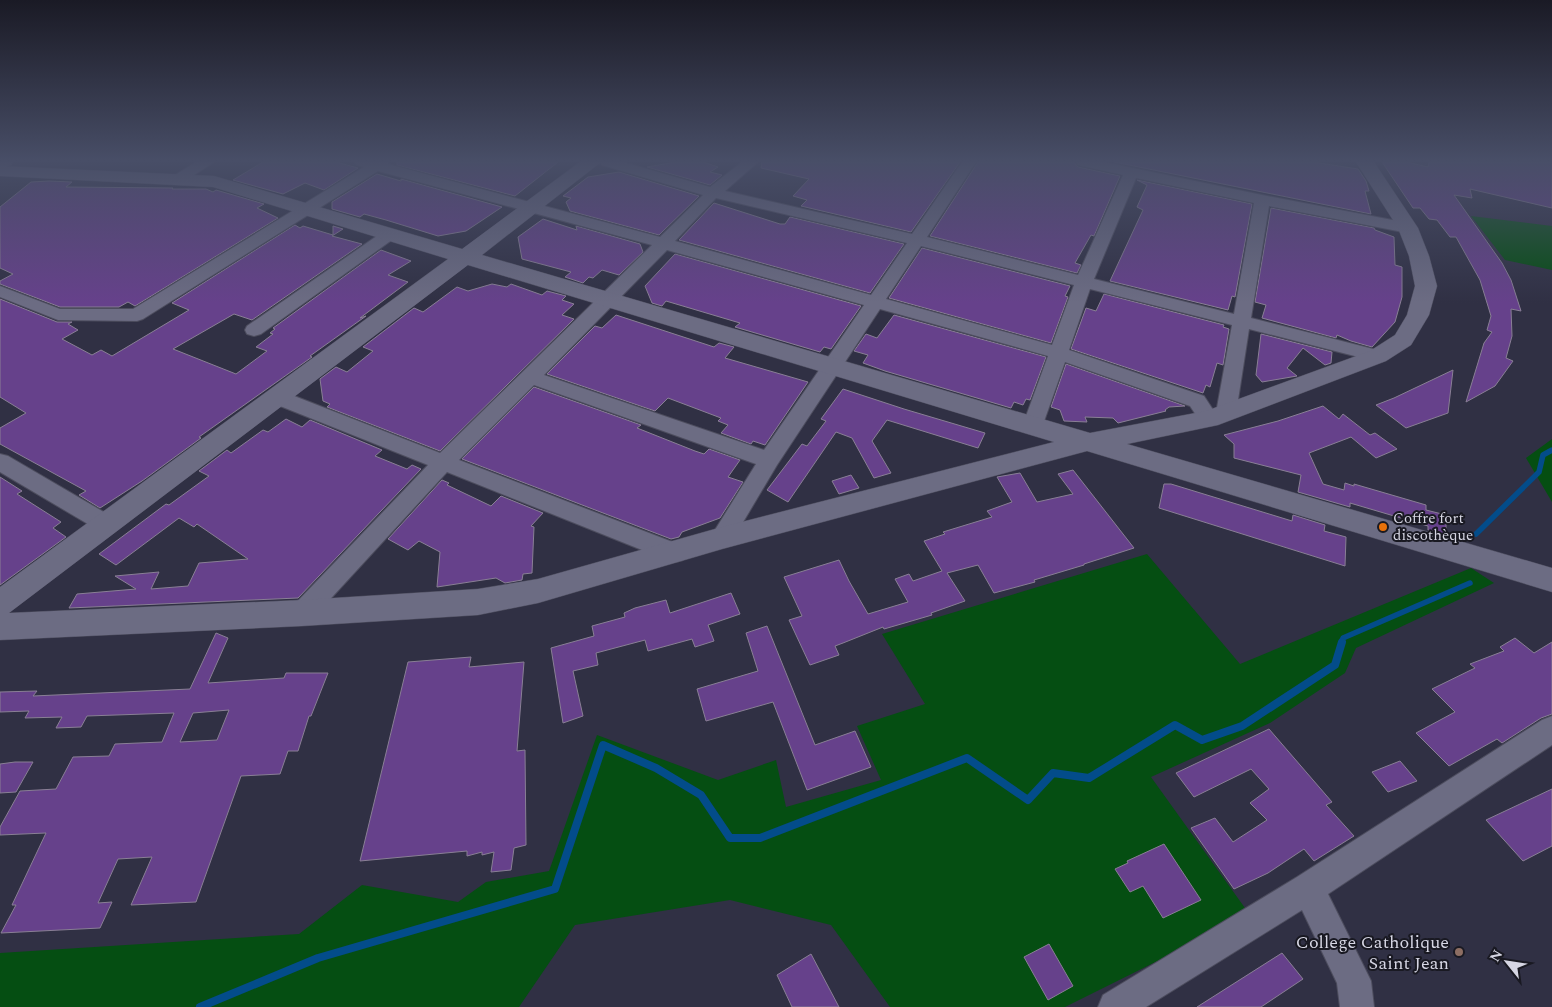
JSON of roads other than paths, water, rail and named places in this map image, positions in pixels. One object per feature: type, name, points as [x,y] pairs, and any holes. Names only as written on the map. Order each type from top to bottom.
[{"type":"street","points":[[305,209],[831,365],[1032,427],[1552,580]]},
{"type":"street","points":[[0,604],[529,209]]},
{"type":"street","points":[[539,209],[1059,353],[1197,401],[1217,416]]},
{"type":"street","points":[[302,613],[444,462],[697,209]]},
{"type":"street","points":[[782,209],[917,240],[1378,356]]},
{"type":"street","points":[[722,538],[769,460],[831,365],[938,209]]},
{"type":"street","points":[[1032,427],[1084,282],[1115,209]]},
{"type":"street","points":[[1217,416],[1243,322],[1261,209]]},
{"type":"street","points":[[1309,209],[1408,228]]},
{"type":"street","points":[[0,627],[302,613],[478,602],[538,591],[722,538],[1088,442],[1217,416],[1378,356],[1403,340],[1418,315],[1426,286],[1419,256],[1408,228],[1396,209]]},
{"type":"street","points":[[0,291],[58,314],[137,315],[308,210]]},
{"type":"street","points":[[254,330],[390,234]]},
{"type":"street","points":[[531,377],[769,460]]},
{"type":"street","points":[[277,397],[675,553]]},
{"type":"street","points":[[0,462],[106,524]]},
{"type":"street","points":[[1115,1007],[1308,888],[1552,729]]},
{"type":"street","points":[[1308,888],[1354,981],[1357,1007]]},
{"type":"waterway","points":[[1476,534],[1539,472],[1543,455],[1552,450]]},
{"type":"waterway","points":[[1341,644],[1343,638],[1470,583]]},
{"type":"waterway","points":[[200,1007],[318,958],[555,889],[603,745],[656,768],[701,795],[730,838],[760,838],[967,758],[1028,800],[1053,773],[1089,778],[1175,725],[1202,740],[1242,726],[1335,665],[1342,642]]},
{"type":"place","name":"Coffre fort discothèque","points":[[1383,527]]},
{"type":"place","name":"College Catholique Saint Jean","points":[[1459,952]]}]
